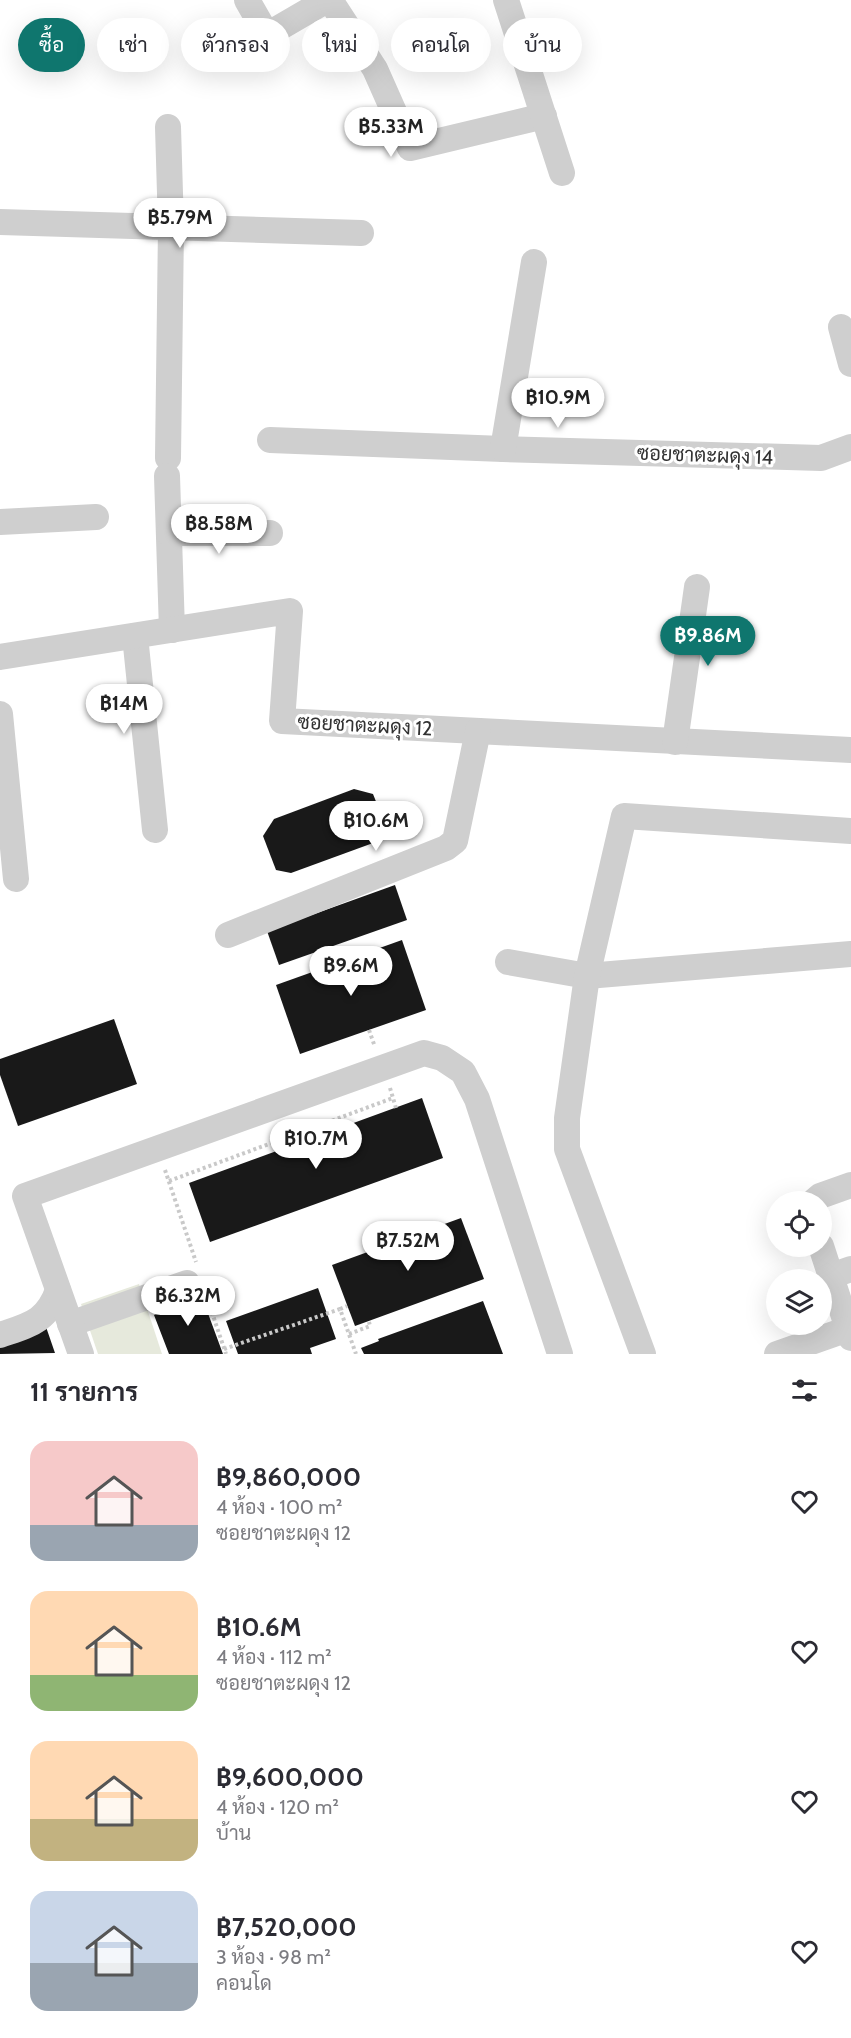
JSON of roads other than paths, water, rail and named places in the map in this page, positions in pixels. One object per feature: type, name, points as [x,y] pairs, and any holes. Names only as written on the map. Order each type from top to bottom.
[{"type":"street","points":[[247,0],[267,36],[328,0],[375,69],[410,148],[544,116]]},
{"type":"street","points":[[506,0],[562,172]]},
{"type":"street","points":[[168,127],[171,227],[168,467],[172,630]]},
{"type":"street","points":[[0,222],[361,233]]},
{"type":"street","points":[[503,449],[534,262]]},
{"type":"street","points":[[841,327],[851,364]]},
{"type":"street","name":"ซอยชาตะผดุง 14","points":[[270,440],[821,458],[851,447]]},
{"type":"street","points":[[0,522],[96,518]]},
{"type":"street","points":[[169,533],[270,533]]},
{"type":"street","points":[[675,742],[697,587]]},
{"type":"street","name":"ซอยชาตะผดุง 12","points":[[0,657],[290,611],[282,721],[851,750]]},
{"type":"street","points":[[135,636],[156,830]]},
{"type":"street","points":[[0,714],[16,879]]},
{"type":"street","points":[[228,935],[446,848],[455,841],[478,731]]},
{"type":"street","points":[[644,1354],[567,1149],[567,1118],[587,976],[624,816],[851,831]]},
{"type":"street","points":[[508,962],[587,976],[851,954]]},
{"type":"street","points":[[81,1354],[25,1196],[424,1053],[442,1058],[463,1072],[477,1099],[560,1354]]},
{"type":"street","points":[[832,1192],[851,1185]]},
{"type":"street","points":[[777,1354],[849,1334],[841,1273],[829,1257]]},
{"type":"street","points":[[70,1324],[197,1282]]},
{"type":"street","points":[[0,1335],[34,1323],[46,1315],[53,1305],[58,1290]]}]
